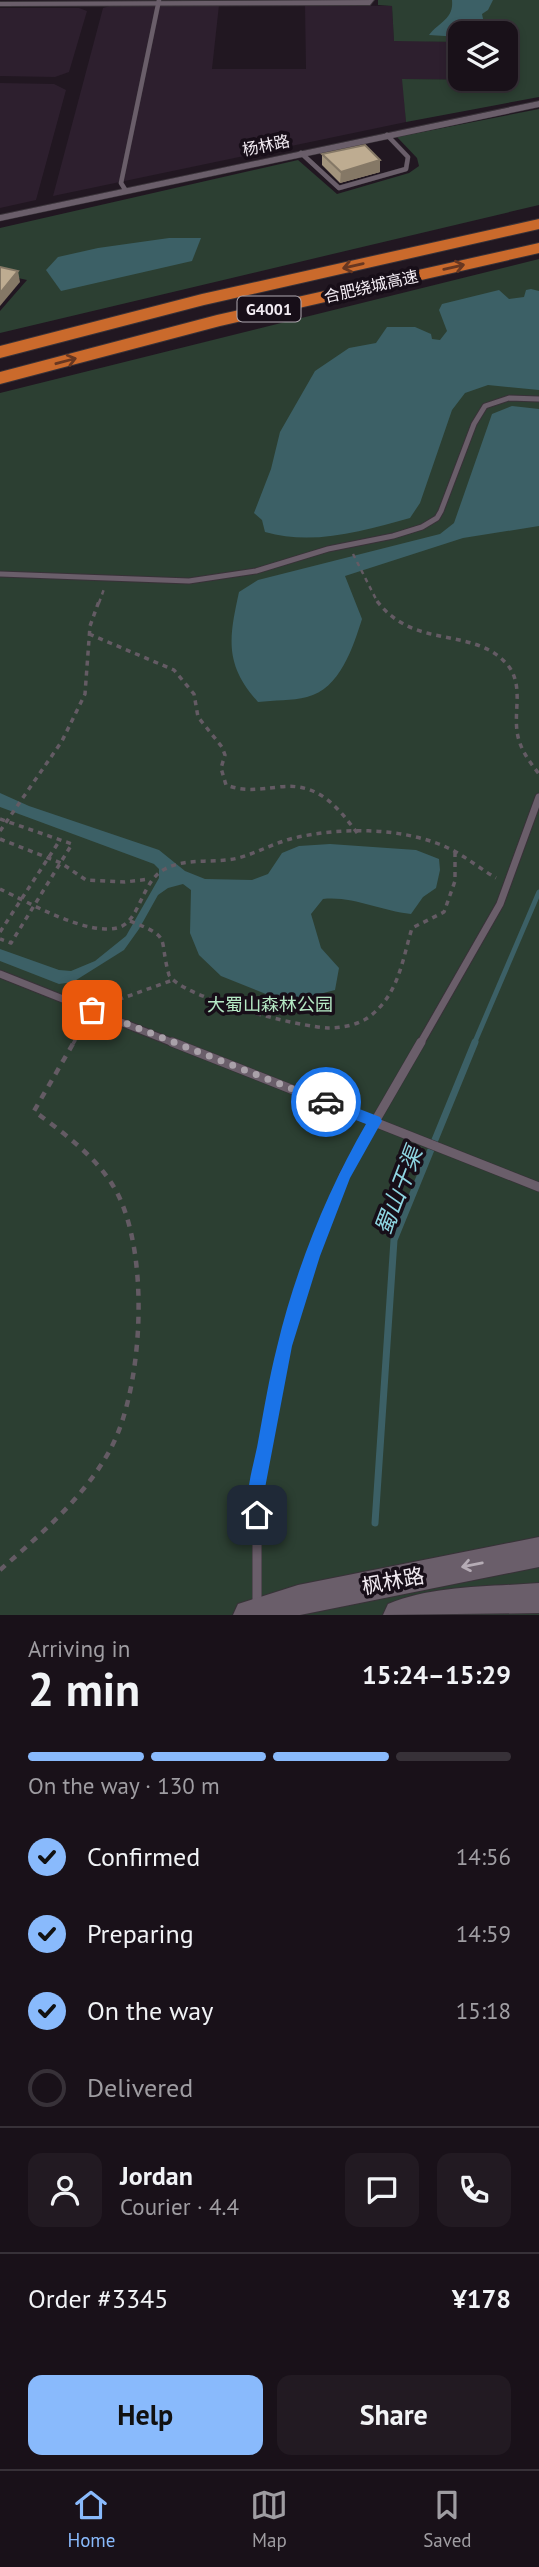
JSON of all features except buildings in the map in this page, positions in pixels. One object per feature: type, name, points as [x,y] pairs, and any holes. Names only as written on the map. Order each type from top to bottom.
[{"type":"highway","name":"合肥绕城高速","points":[[0,352],[202,300],[539,224]]},
{"type":"highway","name":"合肥绕城高速","points":[[0,379],[217,321],[539,248]]},
{"type":"main road","name":"枫林路","points":[[254,1614],[298,1600],[539,1552]]},
{"type":"main road","points":[[399,1615],[454,1605],[539,1598]]},
{"type":"street","points":[[0,4],[158,1],[370,3],[370,0]]},
{"type":"street","name":"杨林路","points":[[0,218],[539,104]]},
{"type":"lane","points":[[126,191],[121,183],[158,1]]},
{"type":"lane","points":[[300,153],[339,188],[406,169],[408,156],[387,135]]},
{"type":"lane","points":[[0,574],[189,580],[256,571],[427,525],[441,511],[474,424],[485,406],[509,398],[539,399]]},
{"type":"lane","points":[[254,1614],[257,1488],[284,1346],[313,1256],[344,1175],[500,904],[539,797]]},
{"type":"lane","points":[[0,974],[539,1187]]},
{"type":"path","points":[[358,566],[368,588],[400,624],[490,652],[506,664],[516,678],[519,703],[518,741],[525,757],[539,774]]},
{"type":"path","points":[[0,831],[62,741],[85,694],[89,634],[97,604],[110,578]]},
{"type":"path","points":[[89,634],[174,670],[183,678],[194,694],[198,717],[222,747],[225,755],[221,768],[226,785],[253,793],[301,785],[318,790],[337,806],[358,834]]},
{"type":"path","points":[[0,819],[72,844],[11,943],[0,939]]},
{"type":"path","points":[[0,839],[49,858],[86,880],[97,883],[141,881],[166,869],[196,862],[232,859],[298,837],[402,834],[443,845],[507,885]]},
{"type":"path","points":[[0,932],[61,840]]},
{"type":"path","points":[[130,921],[159,933],[163,939],[167,967],[173,980],[197,995],[318,1028],[342,1030],[359,1025],[376,1011],[395,986],[406,957],[412,928],[444,912],[455,881],[455,853]]},
{"type":"path","points":[[0,889],[85,924],[107,929],[121,927],[130,921],[143,891],[154,876]]},
{"type":"path","points":[[0,1570],[52,1525],[92,1476],[120,1430],[130,1397],[136,1344],[138,1286],[132,1237],[113,1186],[94,1161],[34,1111],[92,1010],[173,980]]},
{"type":"shaded area","points":[[113,5],[219,5],[212,69],[306,69],[305,5],[392,6],[394,40],[448,42],[448,79],[403,79],[406,122],[53,196],[103,8]]},
{"type":"shaded area","points":[[0,8],[79,8],[87,11],[69,72],[55,77],[0,76]]},
{"type":"shaded area","points":[[0,83],[54,84],[66,90],[36,200],[0,208]]},
{"type":"green space","points":[[378,0],[539,0],[539,97],[406,122],[402,79],[448,79],[448,91],[518,91],[518,21],[448,21],[448,42],[394,41],[392,6],[378,5]]},
{"type":"green space","points":[[539,109],[539,205],[0,333],[0,311],[27,280],[0,274],[0,228],[298,160],[337,194],[409,173],[419,166],[417,158],[397,137]]},
{"type":"green space","name":"大蜀山森林公园","points":[[539,259],[539,1615],[0,1615],[0,393]]},
{"type":"water","points":[[452,0],[493,0],[488,10],[482,14],[483,21],[448,21],[448,36],[429,35],[448,16]]},
{"type":"water","points":[[169,238],[201,238],[192,261],[61,291],[46,270],[58,257],[98,248]]},
{"type":"water","points":[[499,290],[509,299],[524,297],[526,290],[539,291],[539,390],[488,385],[465,393],[452,410],[420,503],[410,518],[356,532],[320,537],[301,538],[265,532],[262,520],[254,513],[271,469],[280,432],[315,371],[349,348],[376,343],[387,327],[415,327],[431,334],[432,339],[440,340],[447,331],[439,310],[442,304]]},
{"type":"water","points":[[512,406],[539,409],[539,526],[463,538],[345,576],[362,619],[344,666],[328,685],[307,697],[258,702],[234,663],[232,637],[239,592],[258,580],[440,534],[454,523],[492,414]]},
{"type":"water","points":[[0,793],[29,806],[159,850],[185,871],[205,879],[252,880],[268,874],[282,853],[299,846],[330,844],[416,850],[439,859],[440,870],[436,888],[423,897],[411,914],[345,900],[323,899],[311,914],[321,948],[339,968],[335,990],[281,1000],[221,976],[199,955],[190,933],[191,890],[183,884],[168,888],[158,895],[124,950],[73,982],[59,984],[0,961],[0,949],[59,970],[71,971],[95,961],[126,936],[159,878],[159,869],[154,864],[0,807]]},
{"type":"waterway","name":"蜀山干渠","points":[[474,1044],[539,892]]},
{"type":"waterway","name":"蜀山干渠","points":[[375,1523],[394,1240],[475,1042]]},
{"type":"way so far","points":[[92,1010],[326,1102]]},
{"type":"route","points":[[257,1515],[257,1488],[284,1346],[313,1256],[344,1175],[375,1121],[326,1102]]}]
